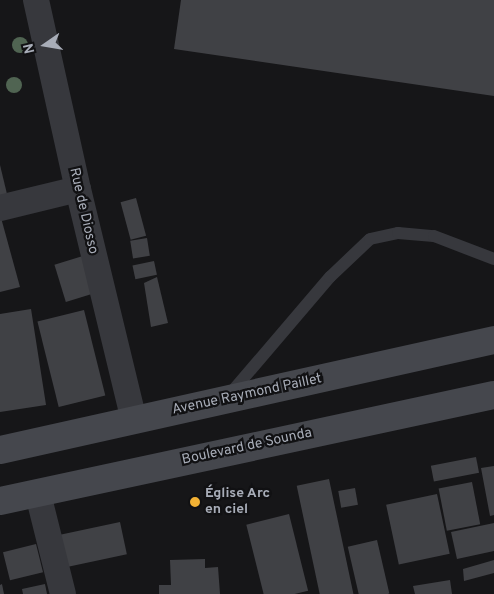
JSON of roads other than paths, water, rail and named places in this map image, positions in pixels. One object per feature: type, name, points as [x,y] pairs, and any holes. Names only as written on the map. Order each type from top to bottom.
[{"type":"main road","name":"Avenue Raymond Paillet","points":[[0,450],[494,340]]},
{"type":"main road","name":"Boulevard de Sounda","points":[[0,501],[494,395]]},
{"type":"street","name":"Rue de Diosso","points":[[36,0],[78,189],[134,420]]},
{"type":"street","points":[[0,208],[78,189]]},
{"type":"street","points":[[38,494],[62,594]]},
{"type":"lane","points":[[225,400],[330,277],[370,239],[398,233],[434,236],[494,259]]},
{"type":"place","name":"Église Arc en ciel","points":[[195,502]]}]
